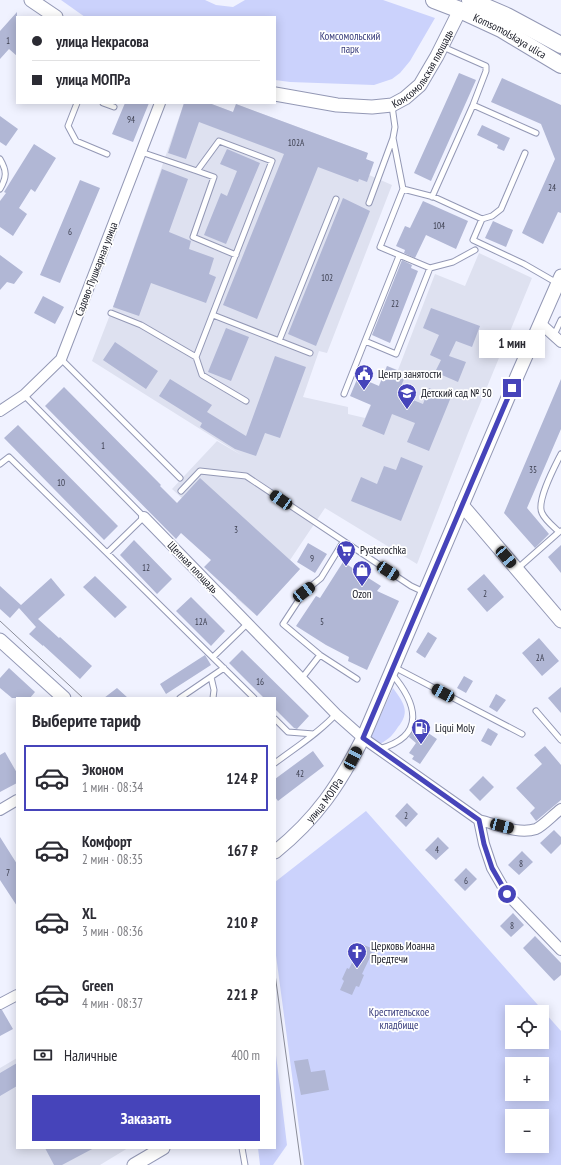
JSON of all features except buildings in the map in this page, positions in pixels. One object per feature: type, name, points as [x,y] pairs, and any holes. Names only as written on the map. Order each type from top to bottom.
[{"type":"main road","name":"Komsomolskaya ulica","points":[[434,0],[465,5],[507,16],[561,45]]},
{"type":"main road","name":"Komsomolskaya ulica","points":[[465,5],[501,29],[561,64]]},
{"type":"street","points":[[31,0],[55,16]]},
{"type":"street","name":"Комсомольская площадь","points":[[276,94],[337,105],[372,107],[392,105],[405,98],[420,85],[465,5]]},
{"type":"street","name":"Садово-Пушкарная улица","points":[[0,412],[24,395],[61,360],[160,104]]},
{"type":"street","name":"улица МОПРа","points":[[276,851],[310,821],[330,796],[348,768],[363,738],[559,280]]},
{"type":"street","points":[[540,323],[557,338]]},
{"type":"street","points":[[462,505],[561,622]]},
{"type":"street","name":"Щепная площадь","points":[[144,517],[336,714],[363,738],[479,820]]},
{"type":"street","points":[[0,640],[63,697]]},
{"type":"street","points":[[0,810],[16,801]]},
{"type":"street","points":[[561,809],[537,828],[526,830],[514,829],[479,820],[484,844],[492,868],[507,894],[561,950]]},
{"type":"street","points":[[0,1004],[16,995]]},
{"type":"street","points":[[134,1165],[161,1149]]},
{"type":"lane","points":[[432,197],[473,105],[486,71],[486,66],[442,47]]},
{"type":"lane","points":[[77,104],[68,126],[76,141],[107,154]]},
{"type":"lane","points":[[106,104],[114,107]]},
{"type":"lane","points":[[369,202],[393,138],[395,127],[392,105]]},
{"type":"lane","points":[[473,105],[536,133]]},
{"type":"lane","points":[[393,138],[402,189],[380,247],[430,268],[453,262],[475,250]]},
{"type":"lane","points":[[196,358],[272,161],[219,141],[197,171]]},
{"type":"lane","points":[[141,152],[214,178],[194,237],[236,255]]},
{"type":"lane","points":[[402,189],[432,197],[482,219],[492,216],[501,210],[525,153]]},
{"type":"lane","points":[[0,159],[6,169],[4,182],[0,190]]},
{"type":"lane","points":[[279,341],[336,199]]},
{"type":"lane","points":[[482,219],[473,240],[559,280]]},
{"type":"lane","points":[[344,394],[400,256]]},
{"type":"lane","points":[[365,341],[396,354],[430,268]]},
{"type":"lane","points":[[111,312],[141,325],[196,358],[202,375],[246,401]]},
{"type":"lane","points":[[212,315],[310,353]]},
{"type":"lane","points":[[557,338],[561,320]]},
{"type":"lane","points":[[61,360],[180,478]]},
{"type":"lane","name":"Щепная площадь","points":[[24,395],[144,517]]},
{"type":"lane","points":[[516,569],[560,531],[542,513],[541,503],[545,490],[561,454]]},
{"type":"lane","points":[[0,464],[9,457],[253,697]]},
{"type":"lane","points":[[181,491],[200,471],[246,476],[343,542],[411,586],[425,592]]},
{"type":"lane","points":[[107,553],[144,517]]},
{"type":"lane","points":[[343,542],[320,578],[304,592],[283,624],[320,655],[357,679]]},
{"type":"lane","points":[[213,657],[247,624]]},
{"type":"lane","points":[[302,678],[320,655]]},
{"type":"lane","points":[[181,697],[224,668]]},
{"type":"lane","points":[[393,670],[522,734]]},
{"type":"lane","points":[[378,749],[393,745],[403,738],[412,724],[413,714],[410,700],[393,670]]},
{"type":"lane","points":[[211,677],[214,690],[213,697]]},
{"type":"lane","points":[[536,711],[561,740]]},
{"type":"lane","points":[[276,762],[325,726],[336,714]]},
{"type":"lane","points":[[276,720],[288,732],[314,734]]},
{"type":"lane","points":[[242,1149],[245,1165]]},
{"type":"shaded area","points":[[184,104],[212,104],[233,112],[236,104],[368,153],[366,159],[369,175],[392,185],[327,353],[319,351],[303,397],[348,407],[348,414],[365,418],[387,366],[398,370],[435,274],[465,286],[479,253],[532,278],[468,433],[417,564],[325,508],[290,560],[300,569],[257,616],[236,598],[261,570],[172,489],[217,441],[243,456],[92,361],[113,307]]},
{"type":"shaded area","points":[[16,1059],[16,1149],[126,1149],[100,1165],[0,1165],[0,1068]]},
{"type":"green space","name":"Комсомольский парк","points":[[61,0],[205,0],[216,5],[233,7],[245,0],[383,0],[435,18],[410,61],[400,73],[392,79],[374,85],[276,80],[276,16],[84,16]]},
{"type":"green space","points":[[393,688],[404,707],[404,716],[392,735],[380,744],[371,737]]},
{"type":"green space","name":"Крестительское кладбище","points":[[366,811],[538,1005],[505,1005],[505,1049],[549,1049],[549,1017],[561,1031],[561,1165],[304,1165],[276,955],[276,881]]},
{"type":"green space","points":[[276,1055],[287,1145],[273,1165],[260,1165],[258,1149],[276,1149]]},
{"type":"tram line","points":[[0,621],[82,697]]},
{"type":"tram line","points":[[276,981],[301,1165]]},
{"type":"place","name":"Центр занятости","points":[[364,391]]},
{"type":"place","name":"Детский сад № 50","points":[[407,410]]},
{"type":"place","name":"Pyaterochka","points":[[346,567]]},
{"type":"place","name":"Ozon","points":[[362,587]]},
{"type":"place","name":"Liqui Moly","points":[[421,745]]},
{"type":"place","name":"Церковь Иоанна Предтечи","points":[[357,969]]},
{"type":"route","points":[[507,894],[492,868],[484,844],[479,820],[363,738],[512,388]]}]
